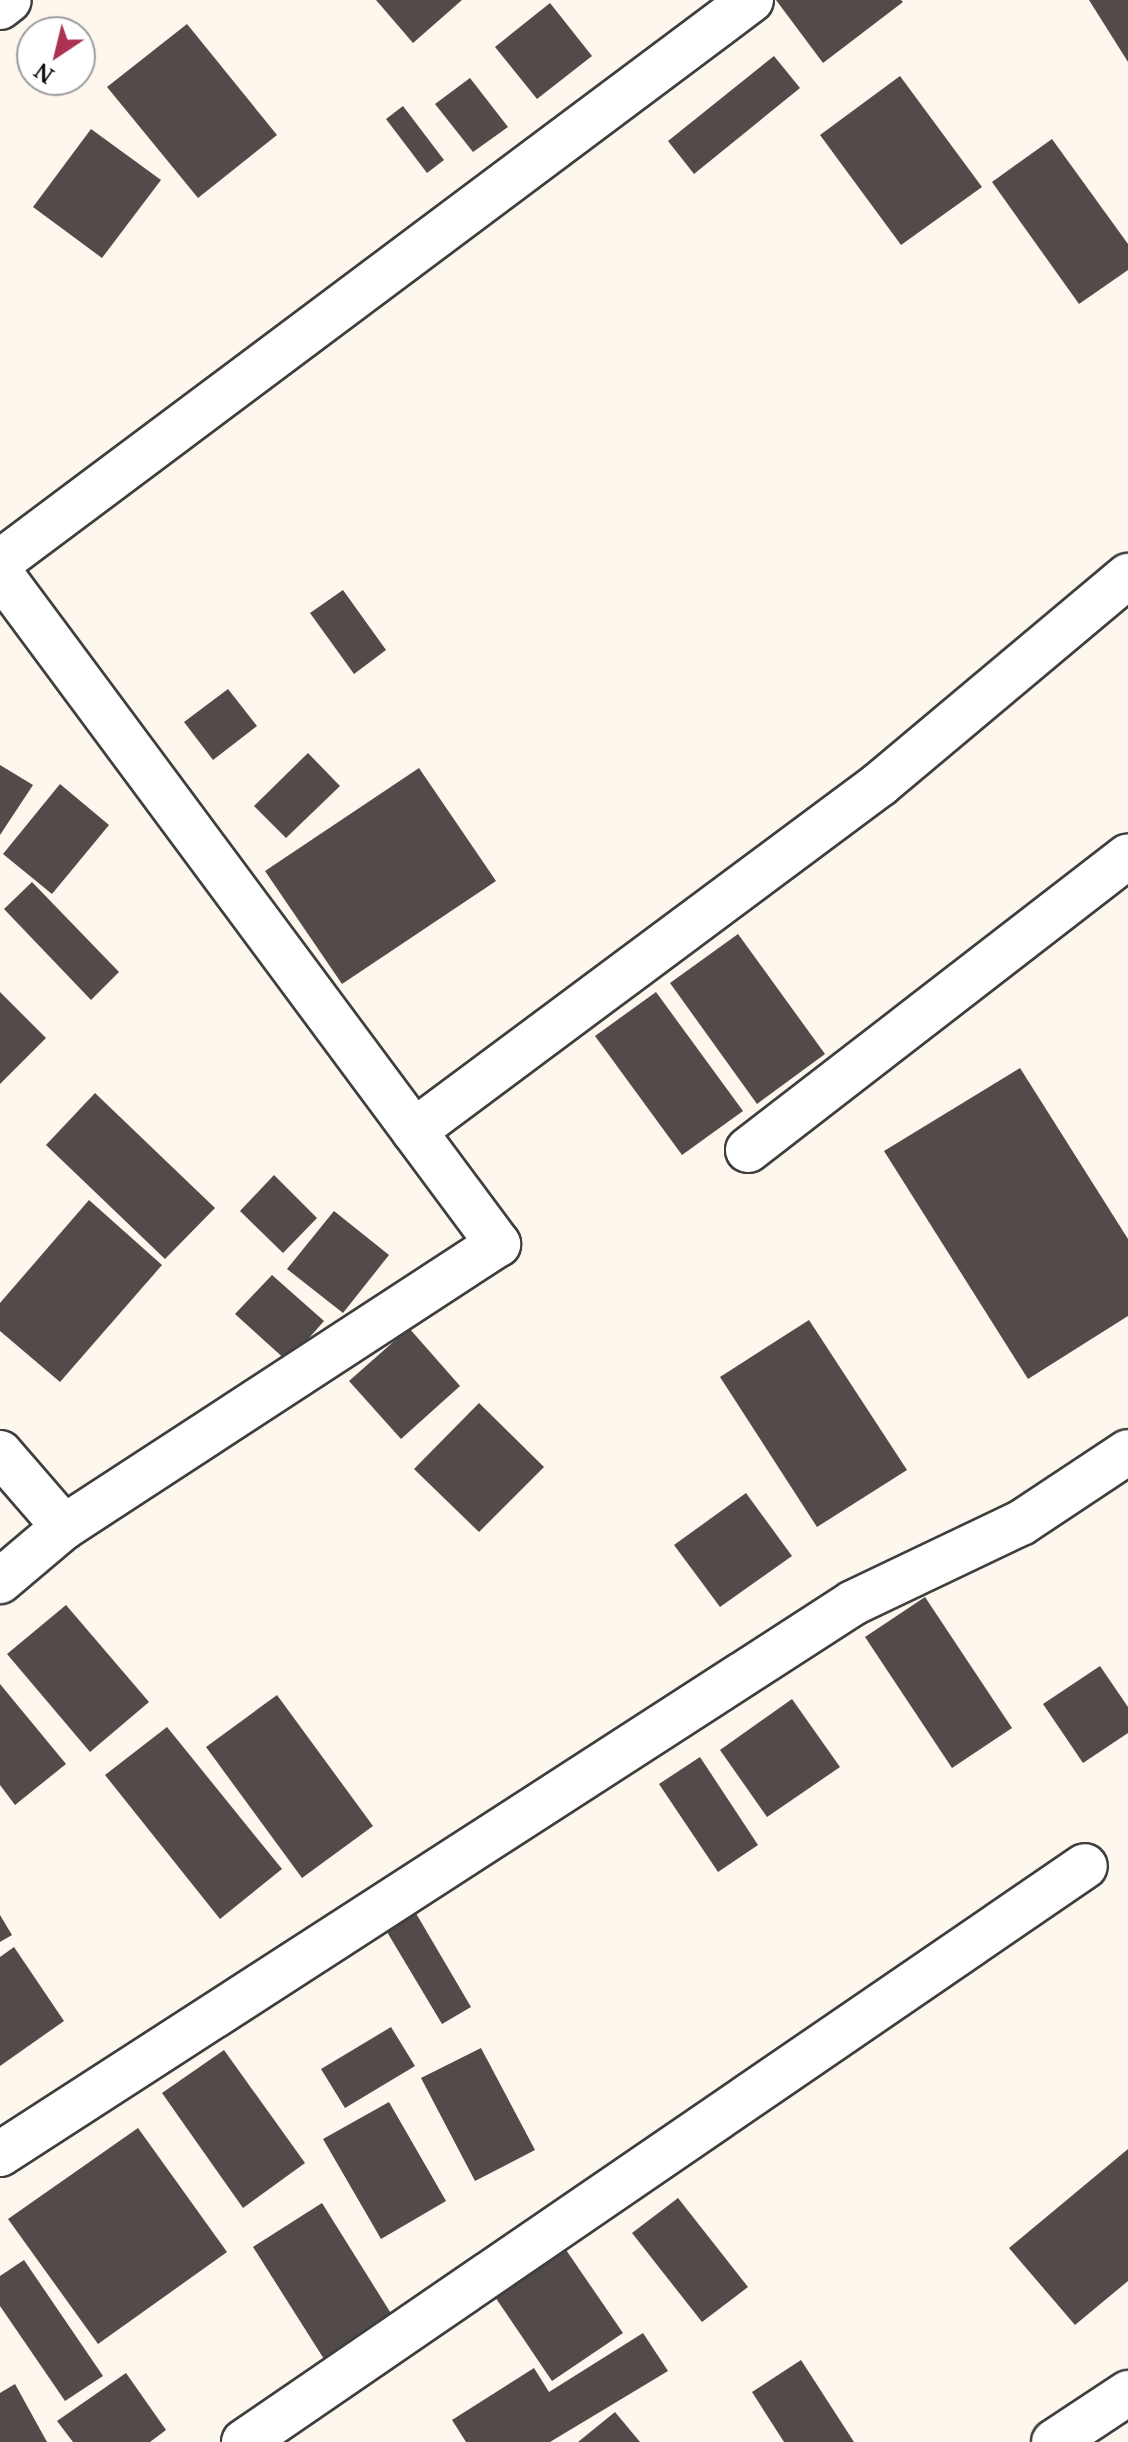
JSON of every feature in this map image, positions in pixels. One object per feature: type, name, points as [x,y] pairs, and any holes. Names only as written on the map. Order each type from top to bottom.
[{"type":"street","points":[[0,7],[9,0]]},
{"type":"street","points":[[0,562],[751,0]]},
{"type":"street","points":[[0,573],[498,1244],[64,1527],[0,1581]]},
{"type":"street","points":[[414,1131],[880,784],[1128,576]]},
{"type":"street","points":[[748,1150],[1128,856]]},
{"type":"street","points":[[0,2154],[853,1603],[1021,1523],[1128,1452]]},
{"type":"street","points":[[0,1453],[64,1527]]},
{"type":"street","points":[[244,2442],[1085,1866]]},
{"type":"street","points":[[1054,2442],[1128,2393]]},
{"type":"building","points":[[376,0],[462,0],[413,43]]},
{"type":"building","points":[[776,0],[901,0],[903,2],[823,63]]},
{"type":"building","points":[[1089,0],[1128,0],[1128,62]]},
{"type":"building","points":[[550,3],[592,56],[537,99],[495,47]]},
{"type":"building","points":[[187,24],[277,135],[198,198],[107,87]]},
{"type":"building","points":[[774,56],[800,88],[694,174],[668,141]]},
{"type":"building","points":[[900,76],[982,187],[901,245],[820,135]]},
{"type":"building","points":[[470,78],[508,127],[473,152],[435,104]]},
{"type":"building","points":[[403,106],[444,160],[427,173],[386,119]]},
{"type":"building","points":[[91,129],[161,180],[102,258],[33,207]]},
{"type":"building","points":[[1052,139],[1128,244],[1128,270],[1079,304],[992,182]]},
{"type":"building","points":[[343,590],[386,650],[354,674],[310,613]]},
{"type":"building","points":[[228,689],[257,726],[213,760],[184,722]]},
{"type":"building","points":[[308,753],[340,786],[286,838],[254,806]]},
{"type":"building","points":[[0,765],[33,785],[0,835]]},
{"type":"building","points":[[419,768],[496,881],[342,984],[265,871]]},
{"type":"building","points":[[60,784],[109,825],[52,894],[3,854]]},
{"type":"building","points":[[32,882],[119,972],[91,1000],[4,909]]},
{"type":"building","points":[[738,934],[825,1054],[757,1104],[670,983]]},
{"type":"building","points":[[0,992],[46,1038],[0,1084]]},
{"type":"building","points":[[656,992],[743,1111],[682,1155],[595,1036]]},
{"type":"building","points":[[1020,1068],[1128,1239],[1128,1316],[1028,1379],[884,1151]]},
{"type":"building","points":[[95,1093],[215,1208],[165,1259],[46,1145]]},
{"type":"building","points":[[274,1175],[317,1218],[283,1253],[240,1211]]},
{"type":"building","points":[[89,1200],[162,1265],[60,1382],[0,1331],[0,1303]]},
{"type":"building","points":[[334,1211],[389,1255],[343,1313],[287,1269]]},
{"type":"building","points":[[272,1275],[324,1321],[288,1362],[235,1314]]},
{"type":"building","points":[[809,1320],[907,1470],[817,1527],[720,1377]]},
{"type":"building","points":[[409,1328],[460,1386],[401,1439],[349,1381]]},
{"type":"building","points":[[479,1403],[544,1467],[479,1532],[414,1469]]},
{"type":"building","points":[[746,1493],[792,1556],[720,1607],[674,1545]]},
{"type":"building","points":[[925,1597],[1012,1728],[952,1768],[865,1637]]},
{"type":"building","points":[[66,1605],[149,1702],[90,1752],[7,1654]]},
{"type":"building","points":[[1100,1666],[1128,1707],[1128,1733],[1083,1763],[1043,1704]]},
{"type":"building","points":[[0,1684],[66,1764],[15,1805],[0,1785]]},
{"type":"building","points":[[277,1695],[373,1826],[302,1878],[206,1747]]},
{"type":"building","points":[[792,1699],[840,1767],[767,1817],[720,1750]]},
{"type":"building","points":[[167,1727],[282,1869],[220,1919],[105,1775]]},
{"type":"building","points":[[700,1757],[758,1845],[718,1872],[659,1784]]},
{"type":"building","points":[[414,1910],[471,2007],[442,2024],[384,1927]]},
{"type":"building","points":[[0,1915],[12,1935],[0,1942]]},
{"type":"building","points":[[14,1947],[64,2021],[0,2066],[0,1957]]},
{"type":"building","points":[[391,2027],[415,2066],[345,2108],[321,2069]]},
{"type":"building","points":[[481,2048],[535,2150],[475,2181],[421,2078]]},
{"type":"building","points":[[224,2050],[305,2163],[243,2208],[162,2093]]},
{"type":"building","points":[[389,2102],[446,2201],[381,2239],[323,2139]]},
{"type":"building","points":[[138,2128],[227,2252],[98,2344],[8,2219]]},
{"type":"building","points":[[1128,2149],[1128,2281],[1075,2325],[1009,2248]]},
{"type":"building","points":[[678,2198],[748,2287],[702,2322],[632,2233]]},
{"type":"building","points":[[322,2203],[392,2315],[324,2359],[253,2247]]},
{"type":"building","points":[[564,2247],[623,2333],[552,2381],[493,2294]]},
{"type":"building","points":[[24,2260],[103,2376],[65,2401],[0,2306],[0,2276]]},
{"type":"building","points":[[643,2333],[668,2371],[550,2442],[466,2442],[452,2420],[534,2368],[549,2392]]},
{"type":"building","points":[[801,2360],[854,2442],[784,2442],[752,2392]]},
{"type":"building","points":[[126,2373],[166,2430],[150,2442],[73,2442],[57,2421]]},
{"type":"building","points":[[15,2384],[47,2442],[0,2442],[0,2393]]},
{"type":"building","points":[[615,2412],[640,2442],[578,2442]]}]
